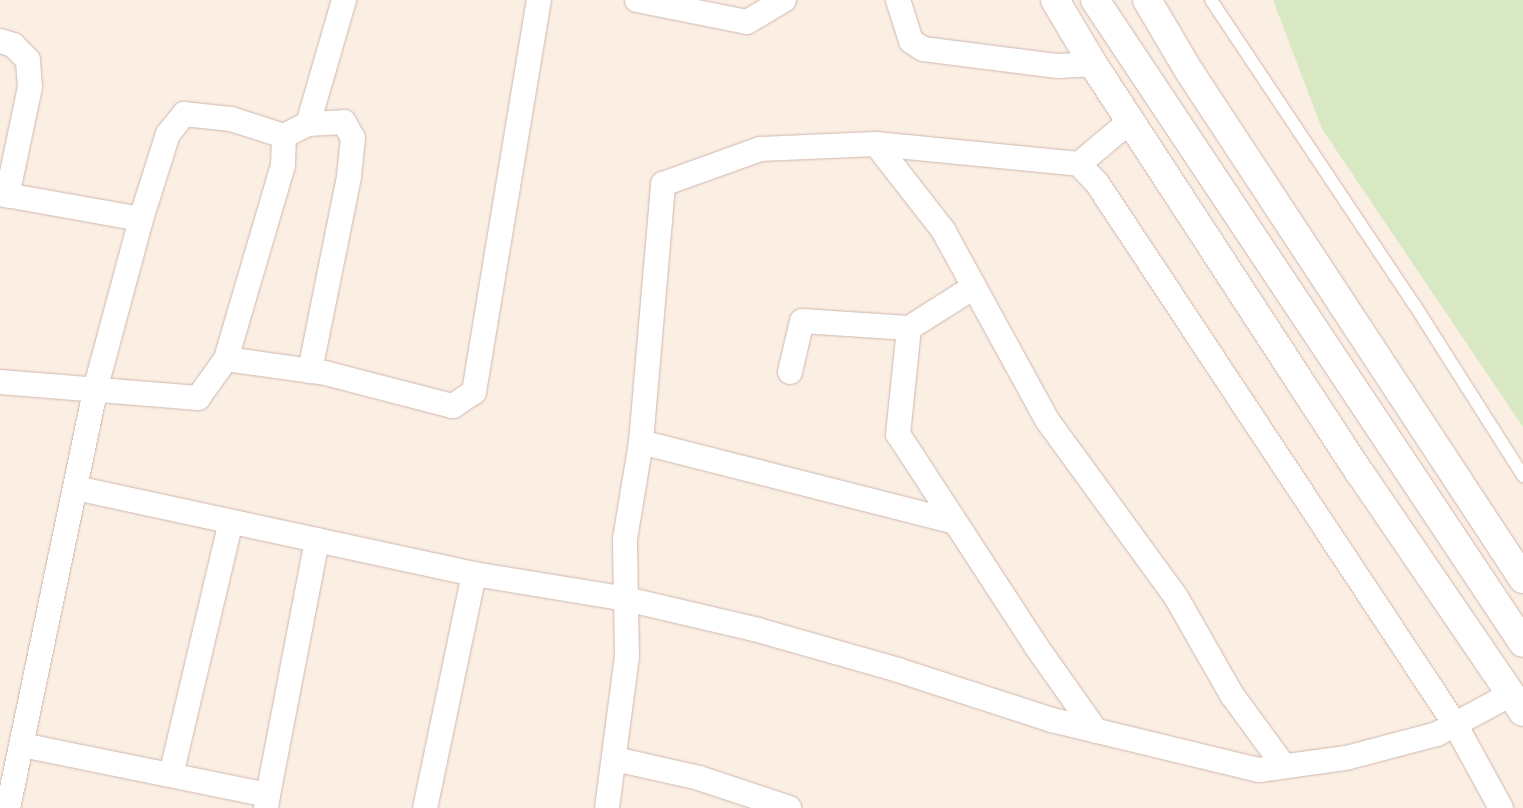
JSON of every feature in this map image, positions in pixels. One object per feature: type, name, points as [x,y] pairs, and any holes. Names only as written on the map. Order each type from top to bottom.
[{"type":"main road","points":[[1055,0],[1093,64],[1360,473],[1517,703]]},
{"type":"main road","points":[[1095,0],[1157,98],[1523,643]]},
{"type":"main road","points":[[1147,0],[1189,71],[1523,579]]},
{"type":"main road","points":[[1130,121],[1189,71]]},
{"type":"street","points":[[308,124],[344,0]]},
{"type":"street","points":[[226,359],[310,371],[453,406],[474,392],[540,0]]},
{"type":"street","points":[[637,0],[747,22],[784,0]]},
{"type":"street","points":[[898,0],[911,41],[923,49],[1058,66],[1093,64]]},
{"type":"street","points":[[0,41],[13,45],[28,60],[30,87],[4,195],[141,220]]},
{"type":"street","points":[[8,808],[95,390],[141,220],[168,134],[184,114],[231,119],[284,136],[308,124],[344,122],[354,138],[349,177],[310,371]]},
{"type":"street","points":[[1079,164],[1130,121]]},
{"type":"street","points":[[0,382],[198,398],[226,359],[283,164],[284,136]]},
{"type":"street","points":[[876,144],[943,230],[1047,420],[1176,597],[1232,695],[1284,766]]},
{"type":"street","points":[[607,808],[627,657],[625,539],[641,442],[663,184],[760,149],[876,144],[1079,164],[1097,183],[1455,724],[1501,808]]},
{"type":"street","points":[[790,372],[802,321],[909,328],[974,286]]},
{"type":"street","points":[[909,328],[898,434],[954,522],[1096,731]]},
{"type":"street","points":[[641,442],[954,522]]},
{"type":"street","points":[[76,488],[474,574],[626,599],[758,630],[898,670],[1052,720],[1258,770],[1346,758],[1437,734],[1455,724],[1517,703]]},
{"type":"street","points":[[171,775],[231,522]]},
{"type":"street","points":[[22,745],[171,775],[267,801],[318,540]]},
{"type":"street","points":[[425,808],[474,574]]},
{"type":"street","points":[[615,759],[699,778],[789,808]]},
{"type":"lane","points":[[1211,0],[1414,304],[1523,476]]},
{"type":"green space","points":[[1273,0],[1523,0],[1523,427],[1322,129]]}]
